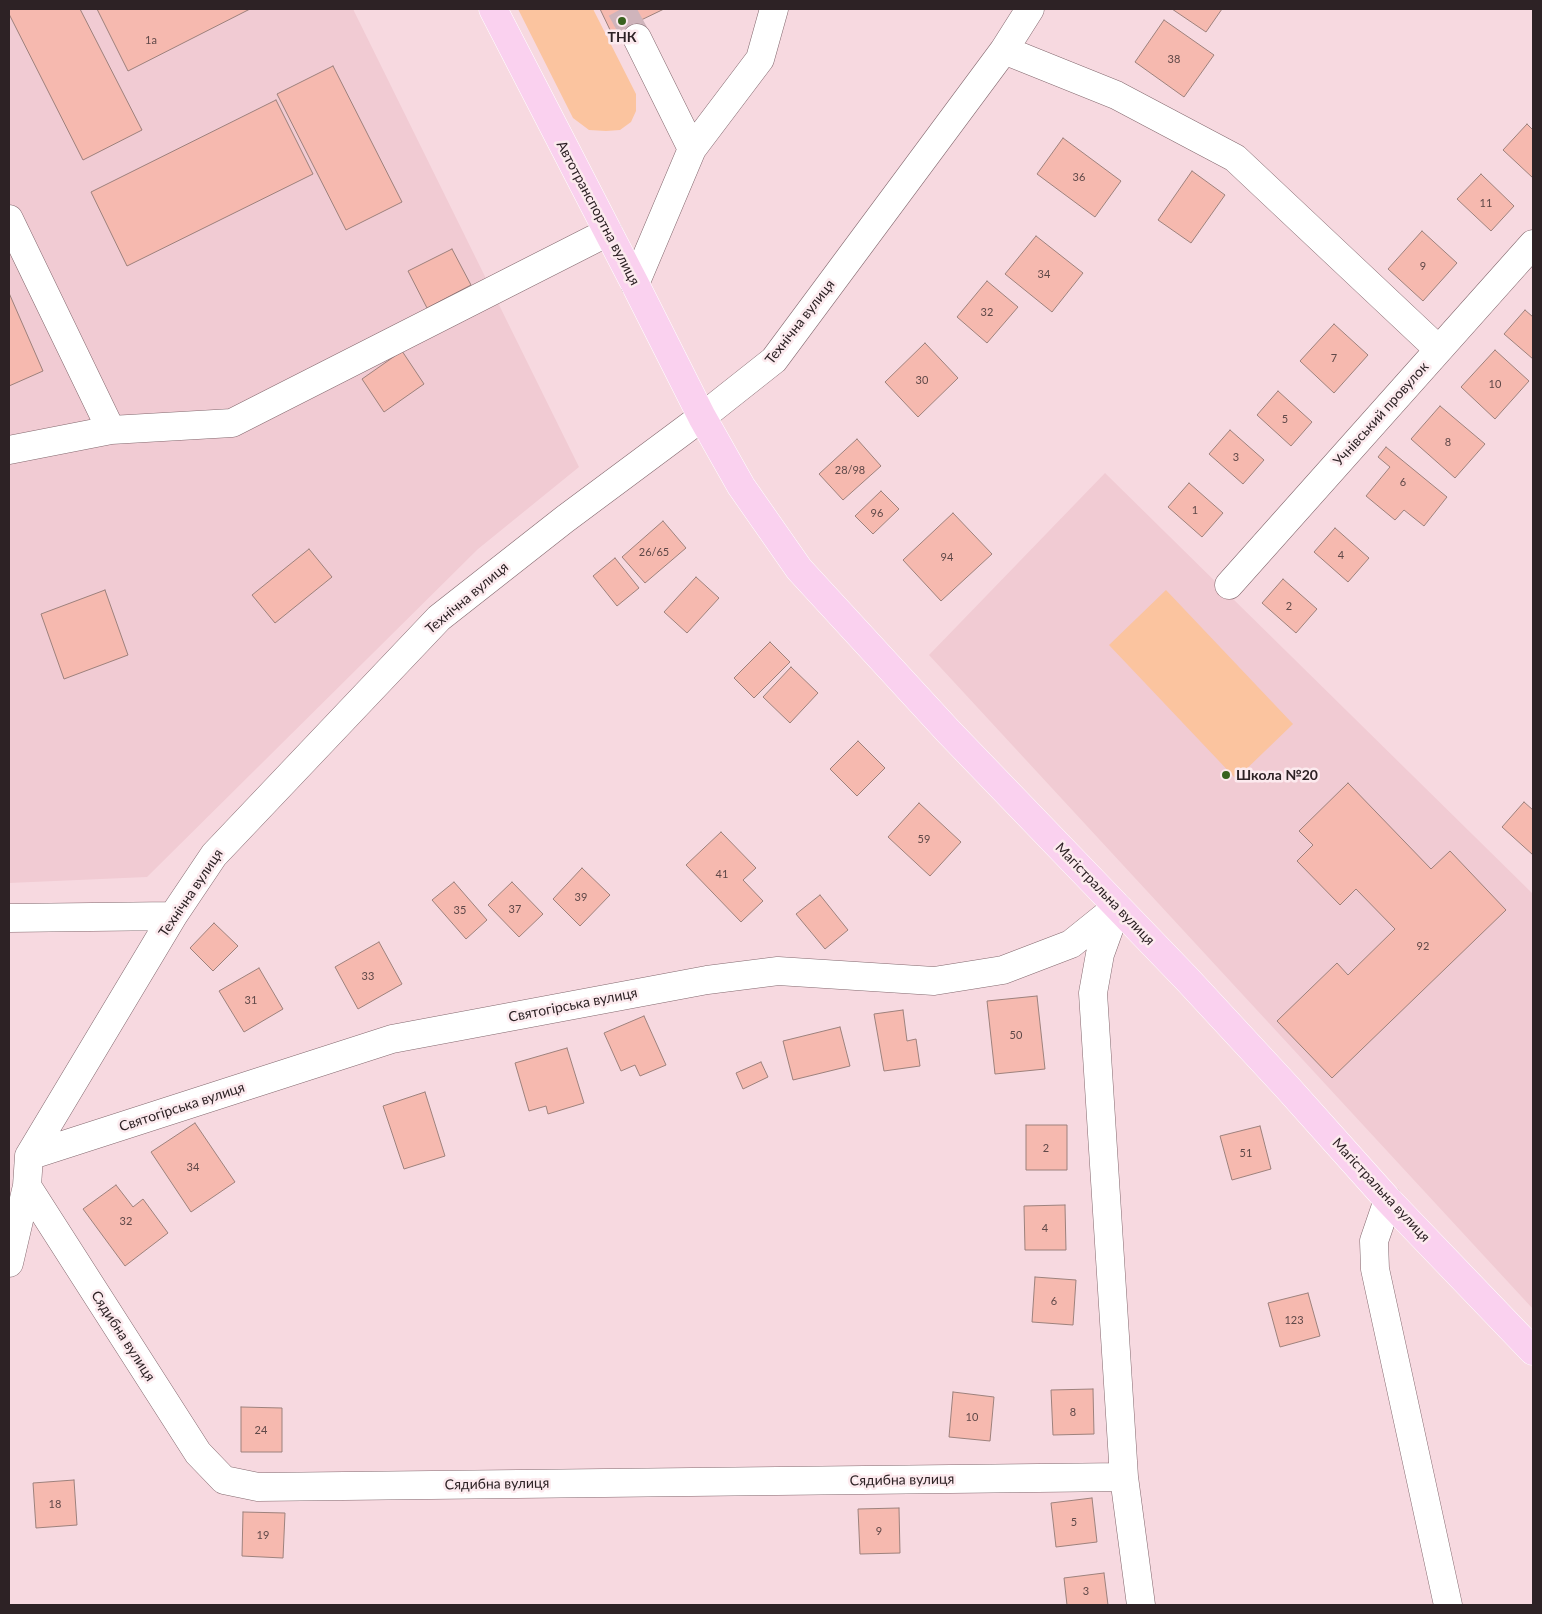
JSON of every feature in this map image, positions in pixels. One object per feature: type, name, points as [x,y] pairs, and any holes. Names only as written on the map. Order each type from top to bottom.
[{"type":"main road","name":"Автотранспортна вулиця","points":[[493,9],[702,417]]},
{"type":"main road","name":"Магістральна вулиця","points":[[702,417],[741,486],[799,569],[942,724],[1288,1087],[1388,1200],[1533,1351]]},
{"type":"street","points":[[635,284],[692,149],[760,59],[774,9]]},
{"type":"street","name":"Технічна вулиця","points":[[9,1263],[27,1186],[29,1156],[173,916],[214,855],[439,618],[565,519],[702,417],[774,360],[1004,50],[1030,9]]},
{"type":"street","points":[[637,38],[692,149]]},
{"type":"street","points":[[1004,50],[1116,95],[1235,158],[1438,349]]},
{"type":"street","points":[[9,219],[111,430]]},
{"type":"street","points":[[9,450],[111,430],[232,423],[608,232]]},
{"type":"street","name":"Учнівський провулок","points":[[1229,585],[1533,244]]},
{"type":"street","points":[[1117,907],[1100,954],[1093,993],[1124,1477],[1141,1605]]},
{"type":"street","name":"Святогірська вулиця","points":[[29,1156],[392,1039],[707,980],[760,973],[778,971],[934,981],[1003,970],[1071,944],[1117,907]]},
{"type":"street","points":[[9,918],[173,916]]},
{"type":"street","name":"Сядибна вулиця","points":[[27,1186],[198,1453],[224,1480],[258,1487],[1124,1477]]},
{"type":"street","points":[[1388,1200],[1374,1241],[1375,1269],[1448,1605]]},
{"type":"shaded area","points":[[9,9],[353,9],[579,467],[478,549],[147,877],[9,883]]},
{"type":"shaded area","points":[[518,9],[593,9],[636,94],[636,111],[631,122],[620,130],[589,130],[573,118]]},
{"type":"shaded area","name":"Школа №20","points":[[1105,473],[1533,894],[1533,1309],[929,655]]},
{"type":"shaded area","points":[[1166,590],[1293,724],[1236,779],[1109,645]]},
{"type":"building","points":[[9,9],[80,9],[142,130],[83,160],[9,14]]},
{"type":"building","points":[[97,9],[250,9],[128,71]]},
{"type":"building","name":"ТНК","points":[[600,9],[664,9],[612,34]]},
{"type":"building","points":[[1172,9],[1222,9],[1206,32]]},
{"type":"building","points":[[1164,20],[1214,55],[1184,97],[1135,62]]},
{"type":"building","points":[[333,66],[402,202],[346,230],[277,94]]},
{"type":"building","points":[[276,100],[313,174],[127,266],[91,192]]},
{"type":"building","points":[[1527,124],[1533,130],[1533,178],[1503,150]]},
{"type":"building","points":[[1063,138],[1121,181],[1095,217],[1037,174]]},
{"type":"building","points":[[1192,171],[1225,195],[1191,243],[1158,220]]},
{"type":"building","points":[[1481,174],[1514,206],[1491,231],[1457,199]]},
{"type":"building","points":[[1422,231],[1457,263],[1423,301],[1388,269]]},
{"type":"building","points":[[1036,236],[1083,273],[1052,312],[1005,274]]},
{"type":"building","points":[[452,249],[471,285],[427,308],[408,271]]},
{"type":"building","points":[[987,281],[1018,307],[987,343],[957,317]]},
{"type":"building","points":[[9,293],[43,371],[9,386]]},
{"type":"building","points":[[1525,310],[1533,317],[1533,359],[1504,334]]},
{"type":"building","points":[[1334,324],[1368,355],[1334,393],[1300,361]]},
{"type":"building","points":[[925,343],[958,378],[918,417],[885,382]]},
{"type":"building","points":[[1495,350],[1529,381],[1495,419],[1461,387]]},
{"type":"building","points":[[402,351],[424,384],[384,412],[362,379]]},
{"type":"building","points":[[1278,391],[1312,422],[1291,446],[1257,415]]},
{"type":"building","points":[[1440,406],[1485,444],[1455,478],[1411,439]]},
{"type":"building","points":[[1230,430],[1264,460],[1243,484],[1209,454]]},
{"type":"building","points":[[857,439],[881,466],[843,500],[819,474]]},
{"type":"building","points":[[1386,447],[1447,497],[1424,526],[1404,510],[1395,520],[1366,496],[1390,467],[1378,457]]},
{"type":"building","points":[[1189,483],[1223,513],[1202,537],[1168,507]]},
{"type":"building","points":[[881,491],[899,509],[873,534],[855,516]]},
{"type":"building","points":[[953,513],[992,554],[941,601],[903,560]]},
{"type":"building","points":[[663,521],[686,548],[645,583],[622,557]]},
{"type":"building","points":[[1335,528],[1369,558],[1348,582],[1314,552]]},
{"type":"building","points":[[309,549],[332,577],[275,623],[252,595]]},
{"type":"building","points":[[615,558],[639,588],[617,606],[593,576]]},
{"type":"building","points":[[696,577],[719,598],[687,633],[664,612]]},
{"type":"building","points":[[1283,579],[1317,609],[1296,633],[1262,603]]},
{"type":"building","points":[[105,590],[128,655],[64,679],[41,614]]},
{"type":"building","points":[[770,642],[790,662],[754,698],[734,678]]},
{"type":"building","points":[[791,667],[818,693],[790,723],[763,697]]},
{"type":"building","points":[[858,741],[885,768],[857,796],[830,769]]},
{"type":"building","points":[[1348,783],[1431,869],[1450,851],[1506,910],[1332,1078],[1277,1021],[1337,963],[1348,975],[1395,929],[1356,889],[1340,905],[1297,861],[1313,845],[1299,831]]},
{"type":"building","points":[[1524,802],[1533,810],[1533,855],[1502,827]]},
{"type":"building","points":[[919,803],[961,842],[930,876],[888,837]]},
{"type":"building","points":[[721,832],[756,868],[743,880],[763,901],[741,922],[686,865]]},
{"type":"building","points":[[582,868],[610,895],[580,926],[553,899]]},
{"type":"building","points":[[454,882],[487,920],[466,939],[432,900]]},
{"type":"building","points":[[512,882],[543,914],[519,937],[488,905]]},
{"type":"building","points":[[820,895],[848,930],[825,949],[796,914]]},
{"type":"building","points":[[214,923],[238,946],[213,971],[190,948]]},
{"type":"building","points":[[379,942],[402,984],[358,1009],[335,967]]},
{"type":"building","points":[[259,968],[283,1009],[244,1032],[219,991]]},
{"type":"building","points":[[1037,996],[1045,1069],[995,1074],[987,1001]]},
{"type":"building","points":[[903,1010],[907,1041],[916,1039],[920,1066],[884,1071],[874,1014]]},
{"type":"building","points":[[644,1016],[666,1065],[640,1076],[635,1065],[621,1071],[604,1033]]},
{"type":"building","points":[[840,1027],[850,1066],[793,1080],[783,1041]]},
{"type":"building","points":[[567,1048],[584,1103],[548,1114],[546,1106],[529,1111],[515,1063]]},
{"type":"building","points":[[761,1062],[768,1077],[743,1089],[736,1073]]},
{"type":"building","points":[[425,1092],[445,1156],[404,1169],[383,1106]]},
{"type":"building","points":[[195,1123],[235,1182],[191,1212],[151,1152]]},
{"type":"building","points":[[1026,1125],[1067,1125],[1067,1170],[1026,1170]]},
{"type":"building","points":[[1260,1126],[1271,1169],[1232,1180],[1220,1136]]},
{"type":"building","points":[[116,1185],[133,1207],[143,1199],[168,1233],[125,1266],[83,1209]]},
{"type":"building","points":[[1065,1205],[1066,1250],[1025,1250],[1024,1206]]},
{"type":"building","points":[[1035,1277],[1076,1280],[1073,1325],[1032,1322]]},
{"type":"building","points":[[1308,1293],[1320,1336],[1280,1347],[1268,1303]]},
{"type":"building","points":[[1093,1389],[1094,1434],[1053,1435],[1051,1390]]},
{"type":"building","points":[[953,1392],[994,1397],[990,1441],[949,1437]]},
{"type":"building","points":[[241,1407],[282,1408],[282,1452],[241,1452]]},
{"type":"building","points":[[74,1480],[77,1525],[36,1528],[33,1483]]},
{"type":"building","points":[[1092,1498],[1097,1542],[1056,1547],[1051,1503]]},
{"type":"building","points":[[899,1508],[900,1553],[860,1554],[858,1509]]},
{"type":"building","points":[[243,1512],[285,1513],[283,1558],[242,1556]]},
{"type":"building","points":[[1104,1573],[1108,1605],[1067,1605],[1064,1578]]},
{"type":"tunnel","points":[[621,9],[637,38]]},
{"type":"place","name":"ТНК","points":[[622,21]]},
{"type":"place","name":"Школа №20","points":[[1226,775]]}]
